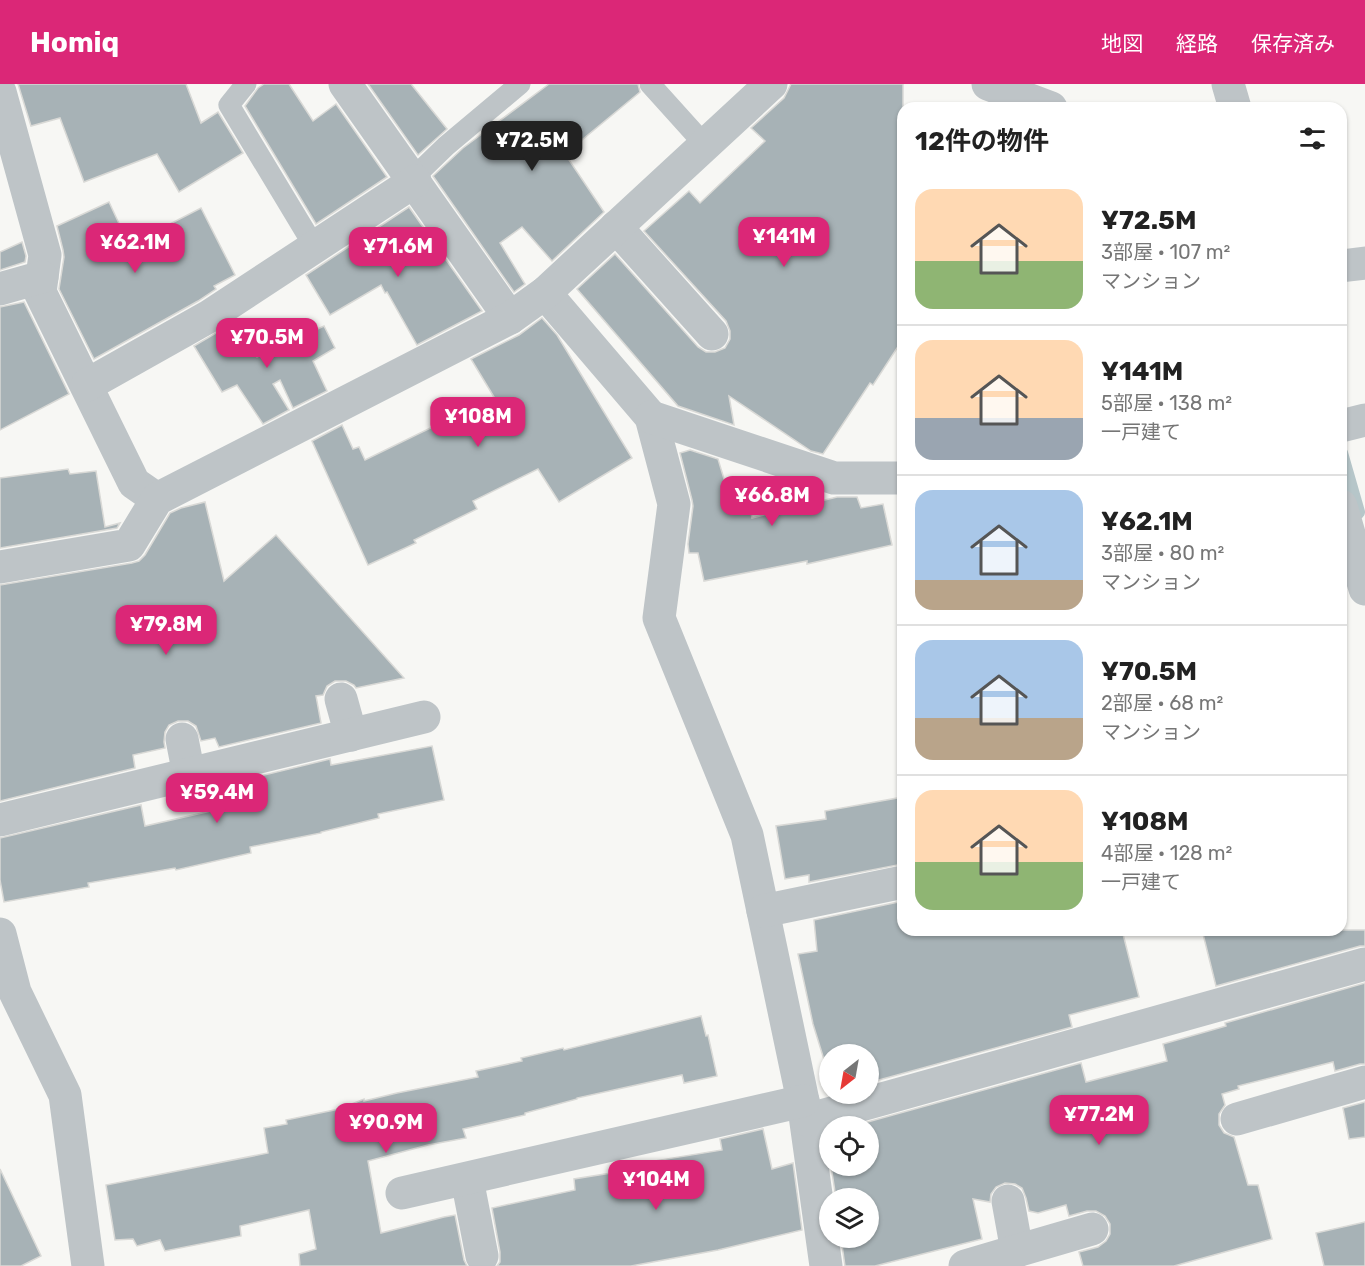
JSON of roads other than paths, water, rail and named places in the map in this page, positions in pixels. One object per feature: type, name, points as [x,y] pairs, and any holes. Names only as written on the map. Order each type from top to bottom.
[{"type":"street","points":[[345,84],[510,318]]},
{"type":"street","points":[[0,567],[129,545],[157,499],[510,318],[545,293],[771,84]]},
{"type":"street","points":[[1228,84],[1232,102]]},
{"type":"street","points":[[0,92],[45,255],[40,292],[134,483],[157,499]]},
{"type":"street","points":[[1001,95],[1028,102]]},
{"type":"street","points":[[87,385],[207,317],[414,180]]},
{"type":"street","points":[[616,227],[712,334]]},
{"type":"street","points":[[1347,265],[1365,263]]},
{"type":"street","points":[[0,289],[42,277]]},
{"type":"street","points":[[545,293],[651,417],[674,504],[659,618],[747,835],[805,1110],[826,1266]]},
{"type":"street","points":[[651,417],[834,478],[897,478]]},
{"type":"street","points":[[1347,424],[1365,420]]},
{"type":"street","points":[[1347,535],[1355,574]]},
{"type":"street","points":[[341,699],[351,735]]},
{"type":"street","points":[[0,820],[424,717]]},
{"type":"street","points":[[182,739],[189,775]]},
{"type":"street","points":[[764,911],[897,883]]},
{"type":"street","points":[[0,934],[15,992],[65,1095],[88,1266]]},
{"type":"street","points":[[402,1193],[805,1110],[1365,964]]},
{"type":"street","points":[[1237,1119],[1365,1082]]},
{"type":"street","points":[[467,1179],[482,1256]]},
{"type":"street","points":[[1008,1201],[1017,1251]]},
{"type":"street","points":[[965,1266],[1092,1229]]},
{"type":"lane","points":[[246,84],[229,105],[314,246]]},
{"type":"lane","points":[[650,84],[705,145]]},
{"type":"lane","points":[[414,180],[446,146],[510,87]]},
{"type":"waterway","points":[[1347,474],[1358,512]]}]
